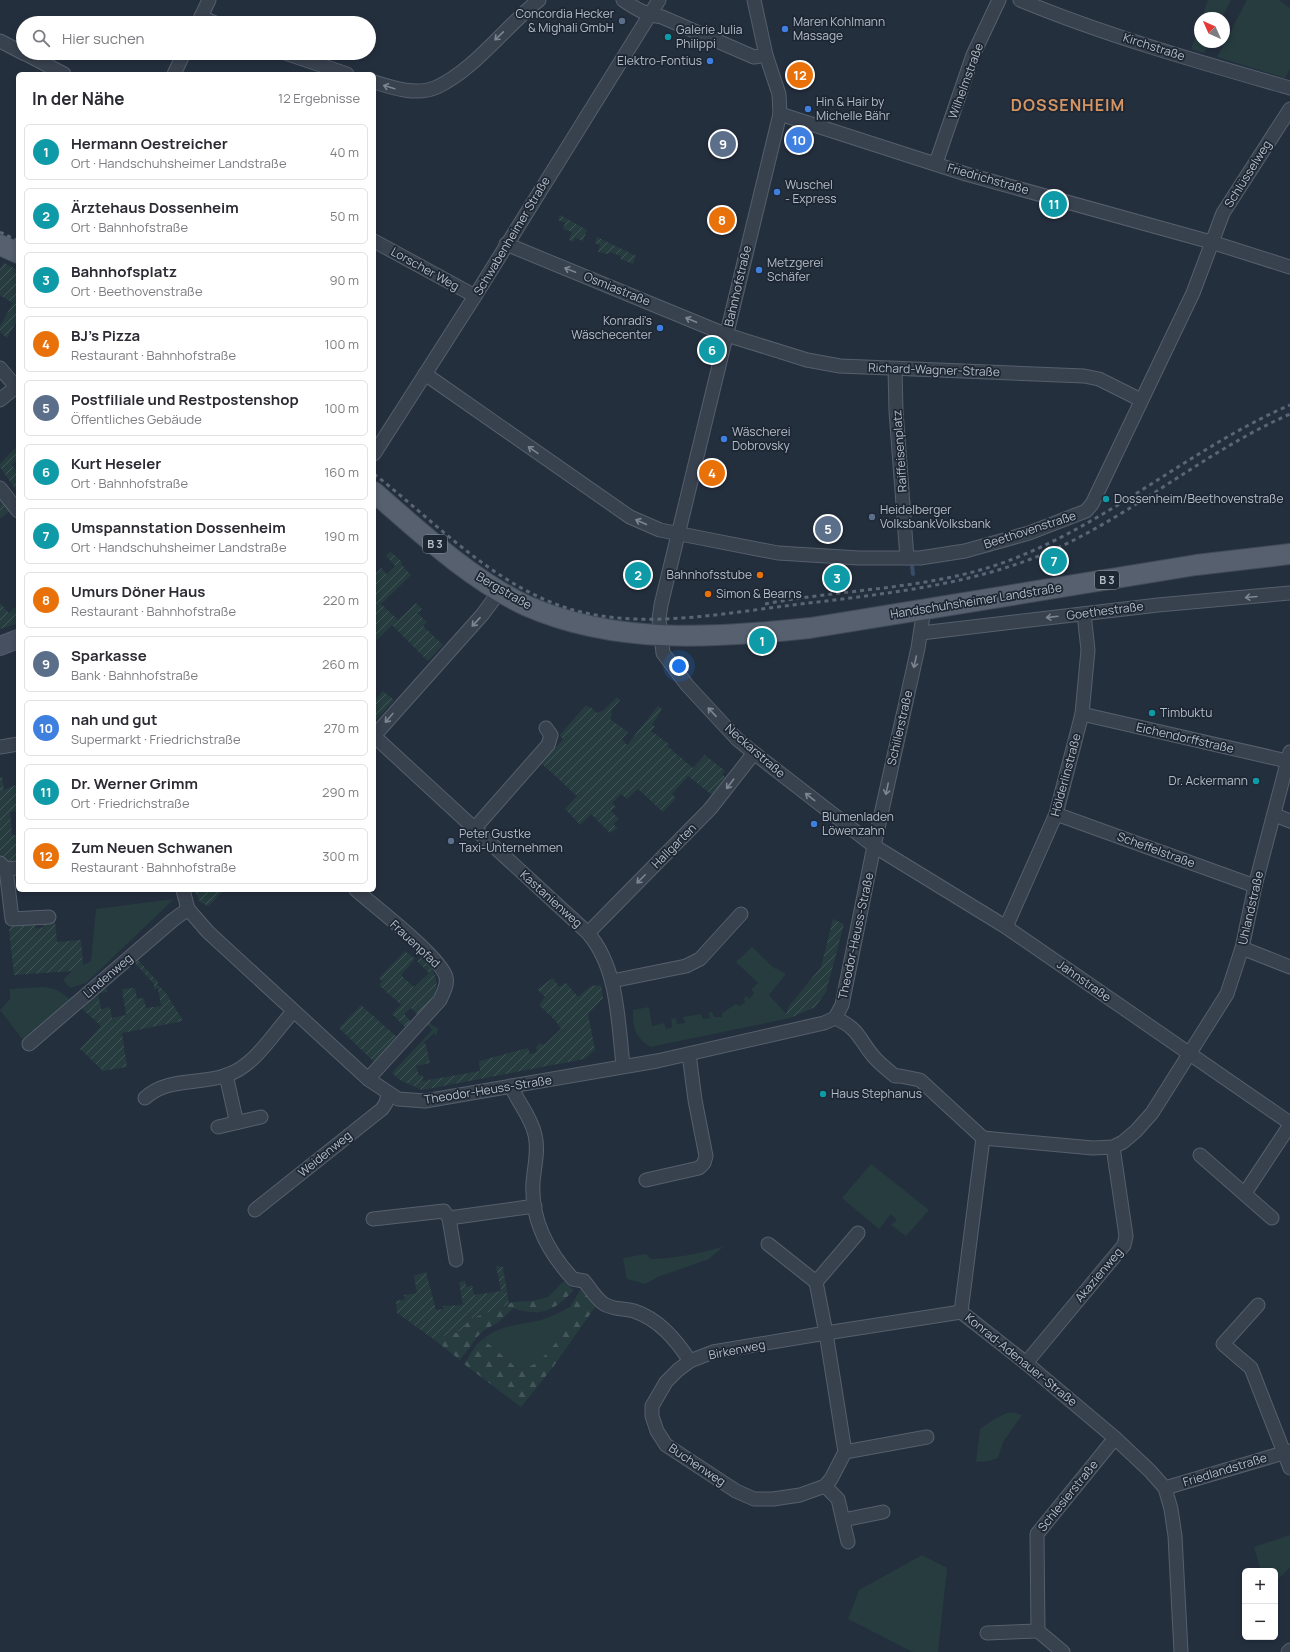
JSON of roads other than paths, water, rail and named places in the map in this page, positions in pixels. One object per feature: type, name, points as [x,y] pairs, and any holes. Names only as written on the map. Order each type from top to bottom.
[{"type":"main road","points":[[0,245],[16,252]]},
{"type":"main road","name":"Bergstraße","points":[[376,494],[423,535],[500,591],[526,605],[587,627],[622,633],[660,635]]},
{"type":"main road","name":"Handschuhsheimer Landstraße","points":[[660,635],[761,633],[845,623],[1196,565],[1290,554]]},
{"type":"street","points":[[202,16],[209,0]]},
{"type":"street","points":[[376,83],[396,89],[418,90],[436,87],[459,73],[539,0]]},
{"type":"street","points":[[623,0],[640,12],[649,16],[662,17],[754,57],[766,55]]},
{"type":"street","name":"Schwabenheimer Straße","points":[[376,451],[475,296],[659,0]]},
{"type":"street","name":"Bahnhofstraße","points":[[660,635],[659,619],[678,534],[780,114],[779,94],[766,55],[754,0]]},
{"type":"street","name":"Wilhelmstraße","points":[[936,163],[973,55],[999,0]]},
{"type":"street","name":"Kirchstraße","points":[[1020,0],[1049,12],[1208,64],[1290,88]]},
{"type":"street","points":[[0,40],[16,49]]},
{"type":"street","points":[[37,60],[60,72]]},
{"type":"street","points":[[175,72],[181,60]]},
{"type":"street","points":[[306,60],[341,72]]},
{"type":"street","name":"Schlüsselweg","points":[[1211,242],[1223,213],[1290,109]]},
{"type":"street","name":"Friedrichstraße","points":[[780,114],[974,176],[1211,242],[1290,267]]},
{"type":"street","name":"Lorscher Weg","points":[[376,242],[475,296]]},
{"type":"street","name":"Beethovenstraße","points":[[425,374],[630,517],[660,530],[778,553],[859,558],[920,558],[965,551],[1029,533],[1086,511],[1092,504],[1193,293],[1211,242]]},
{"type":"street","name":"Osmiastraße","points":[[506,244],[727,335]]},
{"type":"street","name":"Richard-Wagner-Straße","points":[[727,335],[807,360],[840,366],[1084,376],[1099,379],[1141,400]]},
{"type":"street","points":[[0,368],[16,385]]},
{"type":"street","name":"Raiffeisenplatz","points":[[895,369],[896,411],[907,558]]},
{"type":"street","points":[[0,400],[16,387]]},
{"type":"street","points":[[0,488],[16,508]]},
{"type":"street","points":[[376,734],[482,616],[500,591]]},
{"type":"street","name":"Goethestraße","points":[[921,633],[1084,614],[1290,594]]},
{"type":"street","name":"Schillerstraße","points":[[874,846],[921,633],[924,609]]},
{"type":"street","name":"Hölderlinstraße","points":[[1006,927],[1056,814],[1082,714],[1088,650],[1084,614]]},
{"type":"street","name":"Neckarstraße","points":[[660,635],[663,653],[687,685],[737,739],[874,846]]},
{"type":"street","points":[[0,646],[16,640]]},
{"type":"street","name":"Eichendorffstraße","points":[[1082,714],[1289,757]]},
{"type":"street","points":[[474,829],[544,751],[551,740],[551,735],[546,728]]},
{"type":"street","name":"Kastanienweg","points":[[376,738],[588,933],[598,945],[608,965],[612,982],[624,1065]]},
{"type":"street","points":[[0,747],[16,744]]},
{"type":"street","name":"Hallgarten","points":[[588,933],[710,809],[754,753]]},
{"type":"street","name":"Uhlandstraße","points":[[1189,1055],[1227,994],[1242,948],[1255,886],[1275,815],[1289,757]]},
{"type":"street","name":"Scheffelstraße","points":[[1056,814],[1255,886]]},
{"type":"street","points":[[1275,815],[1290,821]]},
{"type":"street","name":"Jahnstraße","points":[[874,846],[1006,927],[1290,1124],[1245,1194]]},
{"type":"street","name":"Theodor-Heuss-Straße","points":[[184,892],[188,909],[208,932],[293,1012],[368,1079],[388,1094],[398,1099],[425,1101],[591,1073],[624,1065],[689,1054],[824,1022],[835,1018],[842,1005],[874,846]]},
{"type":"street","points":[[8,867],[10,922],[49,917]]},
{"type":"street","name":"Frauenpfad","points":[[358,892],[428,953],[442,968],[446,978],[446,987],[440,1000],[368,1079]]},
{"type":"street","name":"Lindenweg","points":[[29,1044],[188,909]]},
{"type":"street","points":[[612,982],[686,966],[704,954],[741,914]]},
{"type":"street","points":[[1242,948],[1290,967]]},
{"type":"street","points":[[145,1098],[151,1092],[162,1086],[226,1075],[241,1067],[258,1053],[293,1012]]},
{"type":"street","points":[[835,1018],[845,1022],[860,1035],[873,1057],[895,1076],[920,1080],[983,1138],[1093,1148],[1113,1146],[1123,1142],[1136,1131],[1152,1113],[1189,1055]]},
{"type":"street","points":[[646,1180],[699,1168],[704,1163],[706,1156],[695,1100],[689,1054]]},
{"type":"street","points":[[226,1075],[238,1122]]},
{"type":"street","points":[[511,1086],[528,1116],[535,1135],[537,1157],[533,1184],[535,1206],[541,1230],[550,1250],[574,1279],[584,1281],[602,1303],[612,1309],[628,1310],[652,1320],[667,1331],[679,1344],[690,1361]]},
{"type":"street","name":"Weidenweg","points":[[255,1210],[382,1109],[386,1103],[388,1094]]},
{"type":"street","points":[[218,1127],[261,1117]]},
{"type":"street","name":"Konrad-Adenauer-Straße","points":[[983,1138],[961,1312],[1026,1363],[1115,1438],[1150,1471],[1165,1488],[1171,1509],[1175,1536],[1182,1652]]},
{"type":"street","name":"Akazienweg","points":[[1026,1363],[1124,1245],[1126,1236],[1113,1146]]},
{"type":"street","points":[[1200,1155],[1272,1218]]},
{"type":"street","points":[[449,1218],[535,1206]]},
{"type":"street","points":[[373,1219],[444,1211],[449,1218],[456,1260]]},
{"type":"street","points":[[816,1282],[858,1233]]},
{"type":"street","points":[[768,1244],[816,1282],[845,1452],[831,1479],[825,1486],[838,1499],[848,1542]]},
{"type":"street","name":"Friedlandstraße","points":[[1165,1488],[1287,1452],[1251,1368],[1223,1344],[1258,1305]]},
{"type":"street","name":"Birkenweg","points":[[690,1361],[714,1352],[961,1312]]},
{"type":"street","name":"Buchenweg","points":[[690,1361],[666,1382],[652,1406],[652,1416],[657,1431],[666,1444],[736,1491],[754,1499],[773,1499],[800,1495],[825,1486]]},
{"type":"street","points":[[845,1452],[927,1437]]},
{"type":"street","name":"Schlesierstraße","points":[[1038,1631],[1037,1534],[1115,1438]]},
{"type":"street","points":[[1287,1452],[1290,1468]]},
{"type":"street","points":[[843,1520],[883,1512]]},
{"type":"street","points":[[987,1633],[1038,1631],[1063,1652]]},
{"type":"waterway","points":[[912,566],[913,574]]},
{"type":"railway","points":[[0,232],[16,240]]},
{"type":"railway","points":[[765,604],[921,583],[983,569],[1013,559],[1050,543],[1085,524],[1220,441],[1254,422],[1290,405]]},
{"type":"railway","points":[[376,476],[461,547],[507,580],[532,594],[558,605],[586,613],[615,618],[645,619],[705,616],[901,591],[936,585],[1005,568],[1039,556],[1100,526],[1234,443],[1290,414]]},
{"type":"place","name":"Concordia Hecker & Mighali GmbH","points":[[622,21]]},
{"type":"place","name":"Maren Kohlmann Massage","points":[[785,29]]},
{"type":"place","name":"Galerie Julia Philippi","points":[[668,37]]},
{"type":"place","name":"Elektro-Fontius","points":[[710,61]]},
{"type":"place","name":"Zum Neuen Schwanen","points":[[800,75]]},
{"type":"place","name":"Hin & Hair by Michelle Bähr","points":[[808,109]]},
{"type":"place","name":"nah und gut","points":[[799,140]]},
{"type":"place","name":"Sparkasse","points":[[723,144]]},
{"type":"place","name":"Wuschel - Express","points":[[777,192]]},
{"type":"place","name":"Dr. Werner Grimm","points":[[1054,204]]},
{"type":"place","name":"Umurs Döner Haus","points":[[722,220]]},
{"type":"place","name":"Metzgerei Schäfer","points":[[759,270]]},
{"type":"place","name":"Konradi's Wäschecenter","points":[[660,328]]},
{"type":"place","name":"Kurt Heseler","points":[[712,350]]},
{"type":"place","name":"Wäscherei Dobrovsky","points":[[724,439]]},
{"type":"place","name":"BJ's Pizza","points":[[712,473]]},
{"type":"place","name":"Dossenheim/Beethovenstraße","points":[[1106,499]]},
{"type":"place","name":"Heidelberger VolksbankVolksbank","points":[[872,517]]},
{"type":"place","name":"Postfiliale und Restpostenshop","points":[[828,529]]},
{"type":"place","name":"Umspannstation Dossenheim","points":[[1054,561]]},
{"type":"place","name":"Ärztehaus Dossenheim","points":[[638,575]]},
{"type":"place","name":"Bahnhofsstube","points":[[760,575]]},
{"type":"place","name":"Bahnhofsplatz","points":[[837,578]]},
{"type":"place","name":"Simon & Bearns","points":[[708,594]]},
{"type":"place","name":"Hermann Oestreicher","points":[[762,641]]},
{"type":"place","name":"Timbuktu","points":[[1152,713]]},
{"type":"place","name":"Dr. Ackermann","points":[[1256,781]]},
{"type":"place","name":"Blumenladen Löwenzahn","points":[[814,824]]},
{"type":"place","name":"Peter Gustke Taxi-Unternehmen","points":[[451,841]]},
{"type":"place","name":"Haus Stephanus","points":[[823,1094]]},
{"type":"district","name":"DOSSENHEIM","points":[[1068,105]]}]
